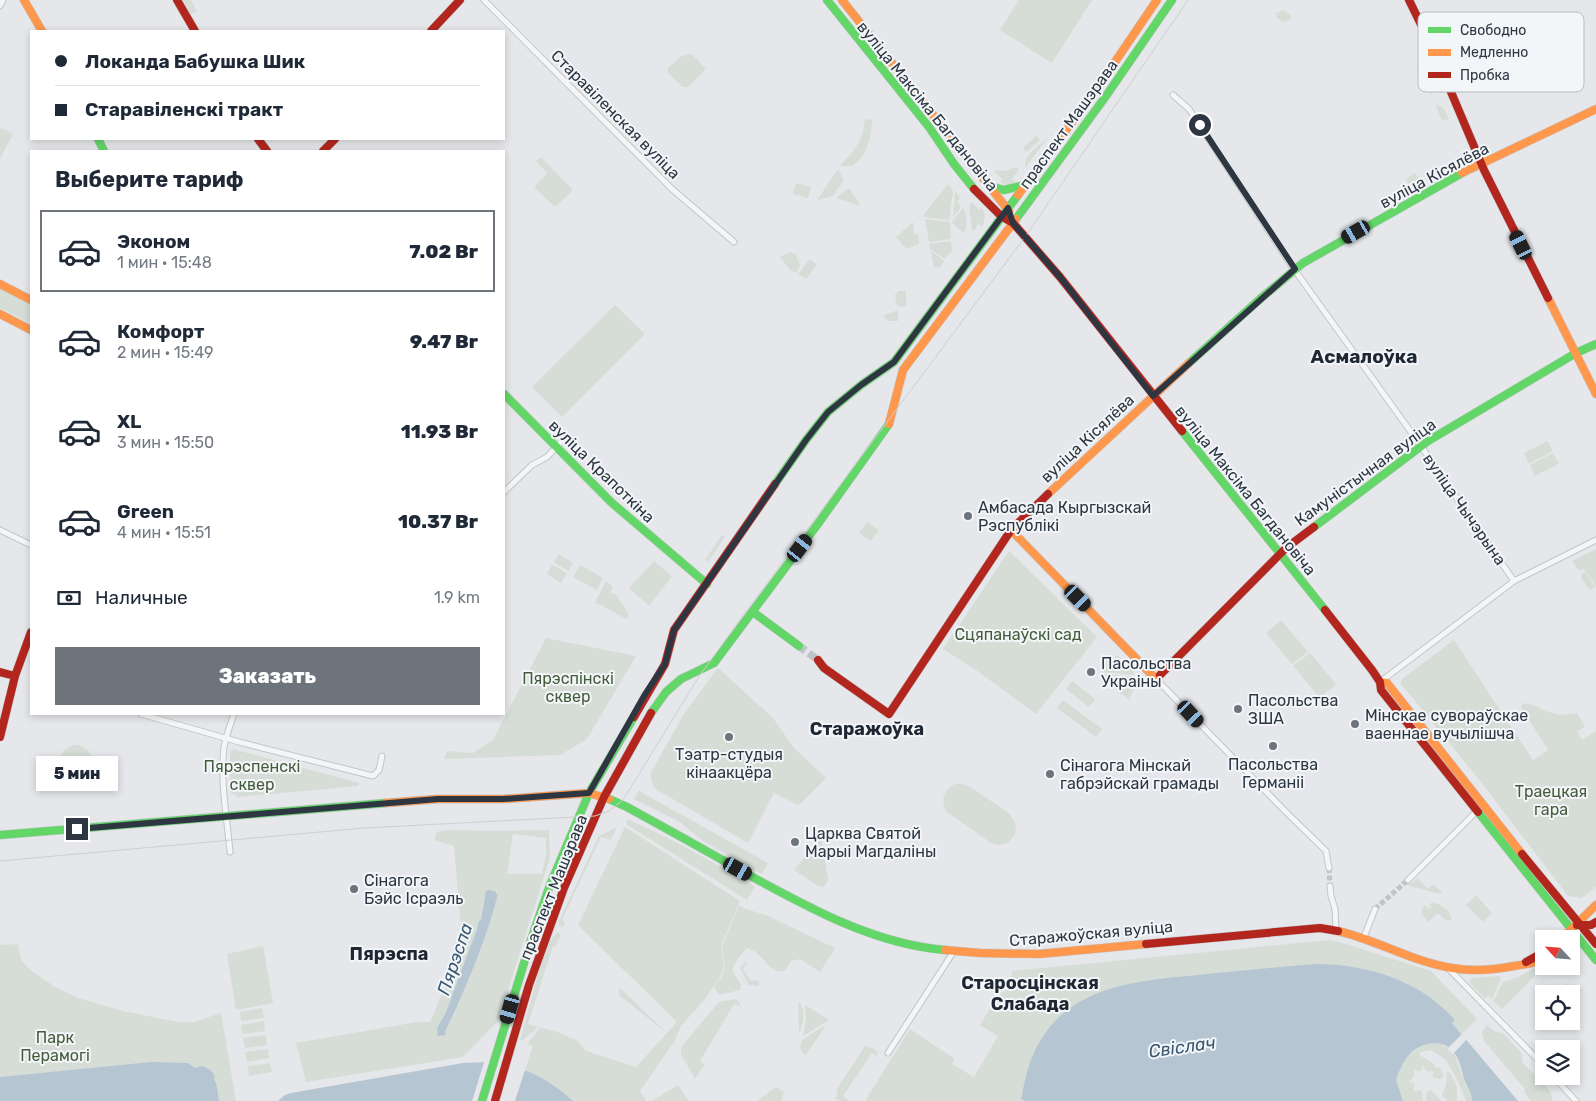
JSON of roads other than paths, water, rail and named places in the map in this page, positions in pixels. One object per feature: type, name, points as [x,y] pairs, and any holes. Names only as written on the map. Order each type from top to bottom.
[{"type":"main road","points":[[24,0],[41,30]]},
{"type":"main road","points":[[177,0],[194,30]]},
{"type":"main road","points":[[432,30],[460,0]]},
{"type":"main road","name":"вуліца Максіма Багдановіча","points":[[827,0],[929,127],[954,164],[975,190],[1002,216],[1013,223],[1060,277],[1153,396],[1280,552],[1380,682],[1381,690],[1477,812],[1561,917],[1576,930]]},
{"type":"main road","name":"вуліца Максіма Багдановіча","points":[[842,0],[1008,208],[1013,223]]},
{"type":"main road","name":"праспект Машэрава","points":[[482,1101],[550,886],[589,793],[644,696],[665,664],[674,630],[806,440],[828,412],[861,385],[894,362],[1100,84],[1157,0]]},
{"type":"main road","name":"праспект Машэрава","points":[[495,1101],[525,998],[557,906],[604,797],[656,704],[681,679],[714,663],[892,421],[903,370],[906,365],[1106,96],[1172,0]]},
{"type":"main road","points":[[1409,0],[1418,18]]},
{"type":"main road","points":[[874,60],[875,52],[878,50],[883,51]]},
{"type":"main road","points":[[1100,84],[1108,85],[1106,96]]},
{"type":"main road","points":[[1451,92],[1481,163],[1596,394]]},
{"type":"main road","name":"вуліца Кісялёва","points":[[818,660],[824,668],[889,714],[1011,530],[1153,396],[1295,269],[1356,232],[1481,163],[1596,109]]},
{"type":"main road","points":[[325,150],[334,140]]},
{"type":"main road","points":[[990,186],[1004,190],[1025,185]]},
{"type":"main road","points":[[0,284],[30,299]]},
{"type":"main road","points":[[0,314],[30,329]]},
{"type":"main road","name":"Камуністычная вуліца","points":[[1156,678],[1280,552],[1421,446],[1576,353],[1596,344]]},
{"type":"main road","points":[[896,358],[906,365]]},
{"type":"main road","name":"вуліца Крапоткіна","points":[[505,395],[560,444],[612,503],[707,584]]},
{"type":"main road","points":[[1011,530],[1156,678]]},
{"type":"main road","points":[[752,612],[799,646]]},
{"type":"main road","points":[[0,737],[14,676],[30,635]]},
{"type":"main road","points":[[0,672],[14,676]]},
{"type":"main road","name":"вуліца Максіма Багдановіча","points":[[1380,682],[1387,683],[1541,878],[1569,910],[1576,930]]},
{"type":"main road","name":"Старажоўская вуліца","points":[[0,835],[438,799],[503,799],[589,793],[627,807],[800,903],[840,922],[887,939],[930,949],[1010,955],[1039,954],[1320,928],[1336,930],[1364,938],[1446,967],[1488,970],[1535,962]]},
{"type":"main road","points":[[1576,930],[1586,913],[1596,905]]},
{"type":"main road","points":[[1569,910],[1577,914],[1586,913]]},
{"type":"main road","points":[[1576,930],[1596,922]]},
{"type":"main road","points":[[1596,922],[1594,934],[1596,943]]},
{"type":"main road","name":"вуліца Максіма Багдановіча","points":[[1580,933],[1596,943]]},
{"type":"main road","name":"вуліца Максіма Багдановіча","points":[[1580,938],[1596,960]]},
{"type":"main road","name":"Старажоўская вуліца","points":[[1519,965],[1535,957]]},
{"type":"main road","points":[[514,995],[519,1002],[525,998]]},
{"type":"street","points":[[0,6],[3,0]]},
{"type":"street","name":"Старавіленская вуліца","points":[[484,0],[672,189],[734,242]]},
{"type":"street","name":"вуліца Чычэрына","points":[[1173,95],[1189,109],[1295,269],[1514,581]]},
{"type":"street","points":[[505,491],[532,465],[547,457],[560,444]]},
{"type":"street","points":[[0,530],[30,545]]},
{"type":"street","points":[[1380,682],[1514,581],[1596,540]]},
{"type":"street","points":[[1156,678],[1326,851],[1329,868]]},
{"type":"street","points":[[146,715],[373,776],[379,770],[382,756]]},
{"type":"street","points":[[230,852],[226,816],[224,746],[234,715]]},
{"type":"street","points":[[1408,880],[1477,812]]},
{"type":"street","points":[[1330,886],[1335,909],[1336,930]]},
{"type":"street","points":[[1364,938],[1375,909]]},
{"type":"street","points":[[888,1052],[954,952]]},
{"type":"street","points":[[1446,967],[1535,1057]]},
{"type":"street","points":[[1561,1085],[1576,1101]]},
{"type":"water","points":[[490,890],[498,894],[481,947],[445,1032],[446,1035],[438,1036],[437,1028],[446,1012],[481,919],[486,891]]},
{"type":"water","name":"Свіслач","points":[[1317,964],[1355,967],[1374,971],[1410,985],[1426,995],[1455,1020],[1452,1023],[1518,1101],[1472,1101],[1457,1057],[1450,1048],[1437,1043],[1423,1045],[1416,1049],[1410,1053],[1403,1064],[1396,1080],[1403,1101],[1025,1101],[1021,1099],[1031,1060],[1046,1032],[1062,1015],[1080,1001],[1124,985],[1148,980]]},
{"type":"water","points":[[151,1062],[188,1063],[195,1068],[202,1066],[208,1069],[215,1077],[219,1101],[0,1101],[0,1077]]},
{"type":"water","points":[[490,1062],[535,1074],[554,1085],[573,1101],[278,1101],[291,1093],[463,1063]]},
{"type":"tunnel","points":[[799,646],[818,660]]},
{"type":"tunnel","points":[[1329,868],[1330,886]]},
{"type":"tunnel","points":[[1375,909],[1408,880]]},
{"type":"tram line","points":[[0,861],[364,828],[595,816],[609,811],[623,800],[698,678],[744,614],[1025,237],[1188,0]]},
{"type":"place","name":"Амбасада Кыргызскай Рэспублікі","points":[[968,516]]},
{"type":"place","name":"Пасольства Украіны","points":[[1091,672]]},
{"type":"place","name":"Пасольства ЗША","points":[[1238,709]]},
{"type":"place","name":"Мінскае сувораўскае ваеннае вучылішча","points":[[1355,724]]},
{"type":"place","name":"Тэатр-студыя кінаакцёра","points":[[729,737]]},
{"type":"place","name":"Пасольства Германіі","points":[[1273,746]]},
{"type":"place","name":"Сінагога Мінскай габрэйскай грамады","points":[[1050,774]]},
{"type":"place","name":"Царква Святой Марыі Магдаліны","points":[[795,842]]},
{"type":"place","name":"Сінагога Бэйс Ісраэль","points":[[354,889]]},
{"type":"district","name":"Асмалоўка","points":[[1364,356]]},
{"type":"district","name":"Старажоўка","points":[[867,729]]},
{"type":"district","name":"Пярэспа","points":[[389,954]]},
{"type":"district","name":"Старосцінская Слабада","points":[[1030,993]]},
{"type":"park label","name":"Сцяпанаўскі сад","points":[[1018,634]]},
{"type":"park label","name":"Пярэспінскі сквер","points":[[568,687]]},
{"type":"park label","name":"Пярэспенскі сквер","points":[[252,775]]},
{"type":"park label","name":"Траецкая гара","points":[[1551,800]]},
{"type":"park label","name":"Парк Перамогі","points":[[55,1046]]}]
